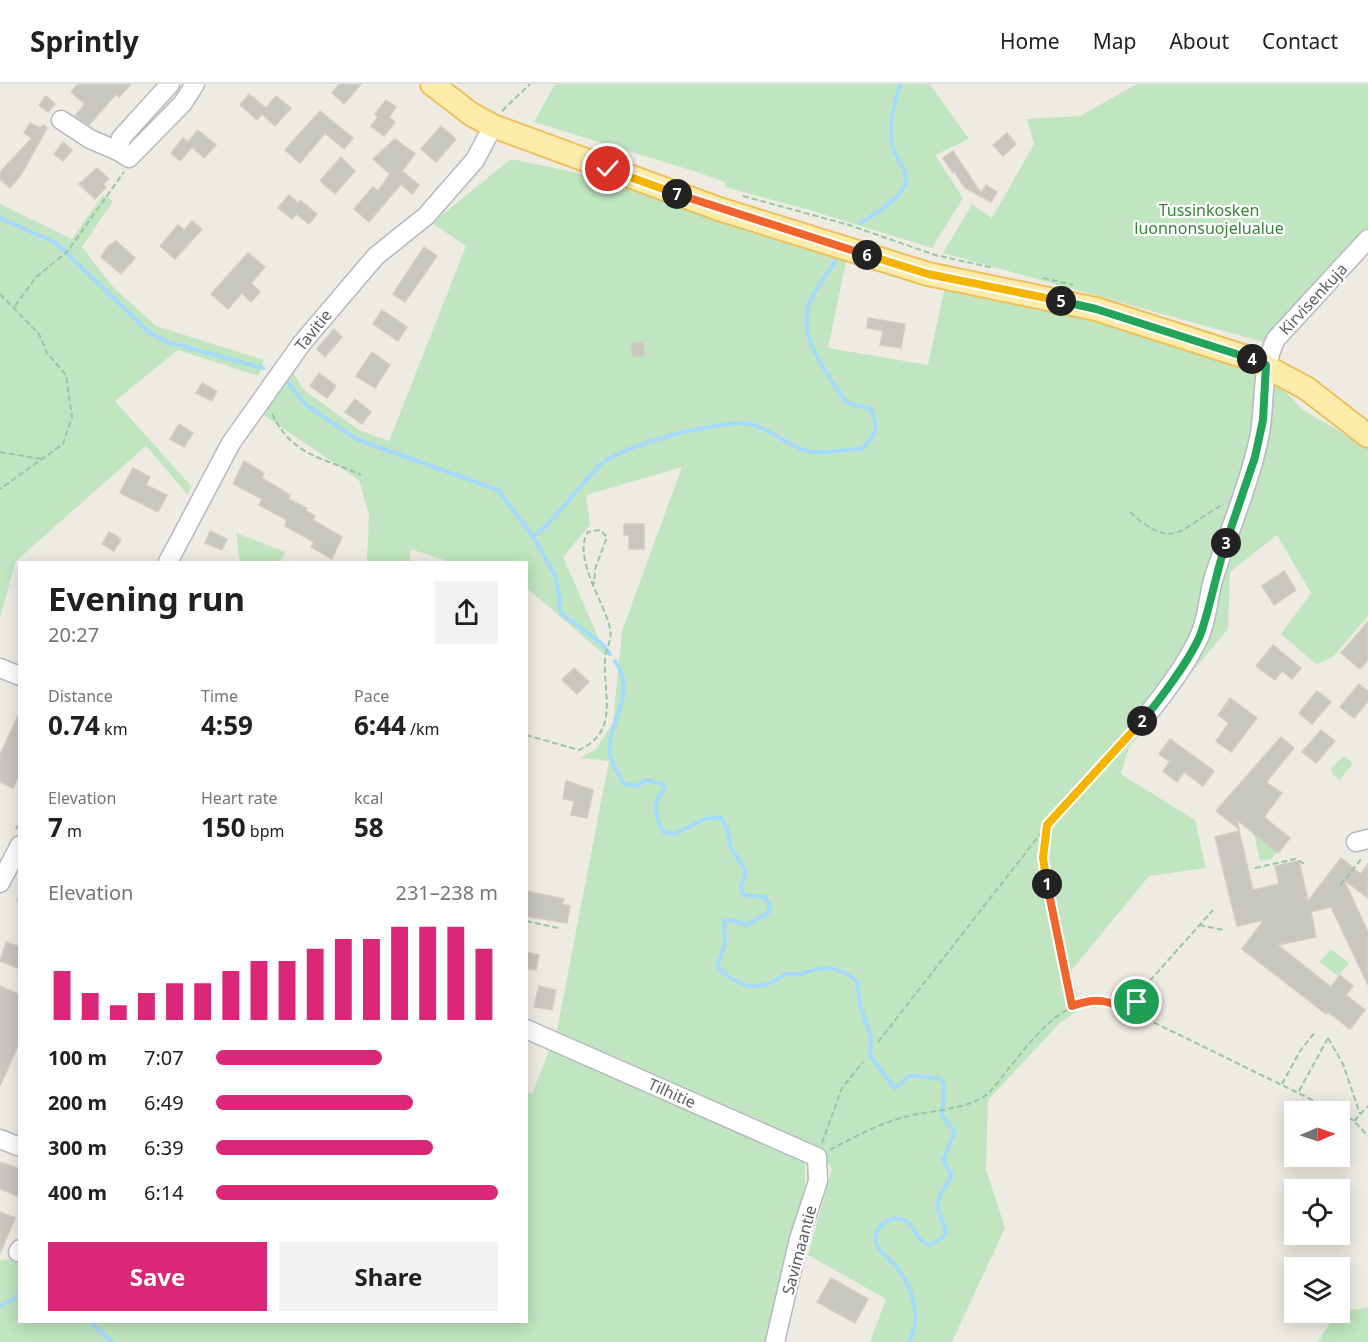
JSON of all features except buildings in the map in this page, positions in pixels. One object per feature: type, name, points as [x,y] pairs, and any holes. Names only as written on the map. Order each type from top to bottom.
[{"type":"main road","points":[[432,84],[471,114],[496,121],[719,209],[928,274],[1096,309],[1266,365],[1306,388],[1368,436]]},
{"type":"street","points":[[124,154],[121,138],[170,84]]},
{"type":"street","points":[[124,154],[183,103],[195,84]]},
{"type":"street","points":[[61,120],[90,139],[124,154]]},
{"type":"street","name":"Tavitie","points":[[169,561],[231,443],[302,343],[376,256],[426,216],[475,159],[496,121]]},
{"type":"street","name":"Kirvisenkuja","points":[[1141,722],[1161,698],[1201,634],[1213,581],[1255,457],[1263,420],[1266,365],[1276,339],[1368,239]]},
{"type":"street","points":[[0,668],[18,675]]},
{"type":"street","points":[[0,883],[18,848]]},
{"type":"street","name":"Tilhitie","points":[[528,1030],[817,1157]]},
{"type":"street","name":"Savimaantie","points":[[775,1342],[799,1239],[818,1181],[817,1157]]},
{"type":"path","points":[[496,121],[530,84]]},
{"type":"path","points":[[15,307],[36,277],[67,252],[122,177],[124,154]]},
{"type":"path","points":[[741,196],[849,225],[935,255],[998,269]]},
{"type":"path","points":[[1038,278],[1080,287]]},
{"type":"path","points":[[0,294],[39,334],[47,353],[66,375],[72,417],[63,444],[0,489]]},
{"type":"path","points":[[274,407],[272,414],[294,444],[318,460],[362,475]]},
{"type":"path","points":[[0,452],[41,459]]},
{"type":"path","points":[[1130,512],[1150,530],[1164,534],[1179,533],[1211,510],[1242,494]]},
{"type":"path","points":[[528,736],[579,750],[590,745],[600,733],[608,700],[605,657],[611,630],[594,584],[582,551],[583,541],[588,532],[600,530],[607,537],[595,569],[594,584]]},
{"type":"path","points":[[878,1042],[1047,825],[1141,722]]},
{"type":"path","points":[[1047,825],[1043,858],[1057,943],[1072,1006]]},
{"type":"path","points":[[1340,885],[1360,858],[1364,845]]},
{"type":"path","points":[[1255,868],[1295,859],[1305,864]]},
{"type":"path","points":[[1132,1012],[1146,985],[1213,910]]},
{"type":"path","points":[[528,921],[558,928]]},
{"type":"path","points":[[1199,926],[1224,930]]},
{"type":"path","points":[[817,1157],[858,1135],[900,1118],[963,1104],[986,1095],[1035,1036],[1058,1015],[1072,1006],[1090,1000],[1110,1001],[1316,1101]]},
{"type":"path","points":[[1282,1084],[1300,1051],[1316,1031]]},
{"type":"path","points":[[1298,1092],[1328,1038],[1343,1064],[1360,1114]]},
{"type":"path","points":[[817,1157],[842,1088],[863,1062]]},
{"type":"path","points":[[1354,1121],[1368,1106]]},
{"type":"path","points":[[1350,1119],[1368,1136]]},
{"type":"green space","points":[[555,84],[930,84],[969,139],[935,155],[963,198],[932,248],[725,187],[726,183],[700,173],[534,122]]},
{"type":"green space","name":"Tussinkosken luonnonsuojelualue","points":[[1137,84],[1368,84],[1368,228],[1263,342],[943,253],[972,204],[992,218],[1034,144],[1027,119],[1080,116]]},
{"type":"green space","points":[[511,159],[574,172],[846,262],[828,348],[928,365],[945,287],[1096,320],[1241,361],[1248,371],[1282,388],[1303,410],[1368,448],[1368,616],[1333,657],[1316,664],[1281,634],[1311,593],[1277,535],[1230,572],[1228,629],[1129,747],[1121,774],[1195,820],[1206,868],[1149,876],[1071,971],[1080,1009],[1060,1023],[988,1100],[986,1169],[1005,1228],[952,1342],[870,1342],[886,1299],[808,1255],[832,1169],[820,1150],[556,1035],[609,761],[580,758],[596,749],[613,723],[622,631],[682,467],[586,495],[590,525],[563,557],[607,657],[528,589],[528,561],[447,561],[410,549],[410,561],[367,561],[369,515],[359,480],[259,412],[291,369],[304,390],[359,430],[389,441],[466,246],[432,223]]},
{"type":"green space","points":[[103,195],[113,201],[82,247],[113,287],[156,326],[264,360],[258,376],[178,350],[115,401],[191,486],[188,495],[146,446],[16,561],[0,617],[0,204],[72,239]]},
{"type":"green space","points":[[236,533],[285,552],[281,561],[240,561]]},
{"type":"green space","points":[[1344,756],[1353,763],[1340,780],[1332,774],[1331,768]]},
{"type":"green space","points":[[1254,833],[1277,852],[1272,859],[1260,861]]},
{"type":"green space","points":[[1331,949],[1349,963],[1338,976],[1320,962]]},
{"type":"green space","points":[[550,1048],[805,1161],[805,1188],[765,1342],[0,1342],[0,1260],[18,1259],[18,1323],[528,1323],[528,1092],[532,1094]]},
{"type":"green space","points":[[1368,1307],[1368,1342],[1318,1342],[1330,1323],[1350,1323],[1350,1310]]},
{"type":"waterway","points":[[860,223],[889,204],[905,185],[904,170],[893,148],[891,136],[900,84]]},
{"type":"waterway","points":[[0,218],[56,243],[150,333],[167,342],[263,368]]},
{"type":"waterway","points":[[533,537],[601,464],[629,449],[673,435],[717,425],[749,424],[803,450],[824,452],[862,449],[875,431],[871,409],[847,403],[824,369],[811,344],[807,330],[806,317],[809,304],[836,260]]},
{"type":"waterway","points":[[285,379],[306,405],[356,439],[498,490],[533,537],[556,577],[561,613],[602,644],[610,654]]},
{"type":"waterway","points":[[615,661],[622,673],[624,685],[623,697],[612,730],[610,754],[624,784],[636,786],[647,780],[664,785],[656,802],[657,815],[663,832],[673,834],[702,820],[721,818],[727,829],[731,848],[746,871],[741,886],[743,895],[765,897],[770,904],[769,912],[747,925],[733,920],[724,921],[725,944],[717,966],[734,980],[748,986],[770,983],[787,974],[800,974],[823,968],[836,969],[849,975],[857,981],[860,1005],[871,1037],[870,1055],[894,1088],[908,1077],[913,1076],[940,1079],[944,1084],[942,1116],[955,1132],[943,1159],[952,1176],[938,1202],[939,1214],[946,1233],[944,1237],[929,1245],[920,1239],[904,1220],[893,1219],[879,1228],[876,1239],[878,1248],[895,1265],[911,1292],[915,1323],[909,1342]]},
{"type":"waterway","points":[[0,1306],[18,1296]]},
{"type":"waterway","points":[[91,1323],[112,1342]]},
{"type":"route","points":[[608,169],[719,209],[928,274],[1096,309],[1266,365],[1263,420],[1255,457],[1213,581],[1201,634],[1161,698],[1047,825],[1043,858],[1057,943],[1072,1006],[1090,1000],[1110,1001],[1132,1012],[1137,1002]]}]
